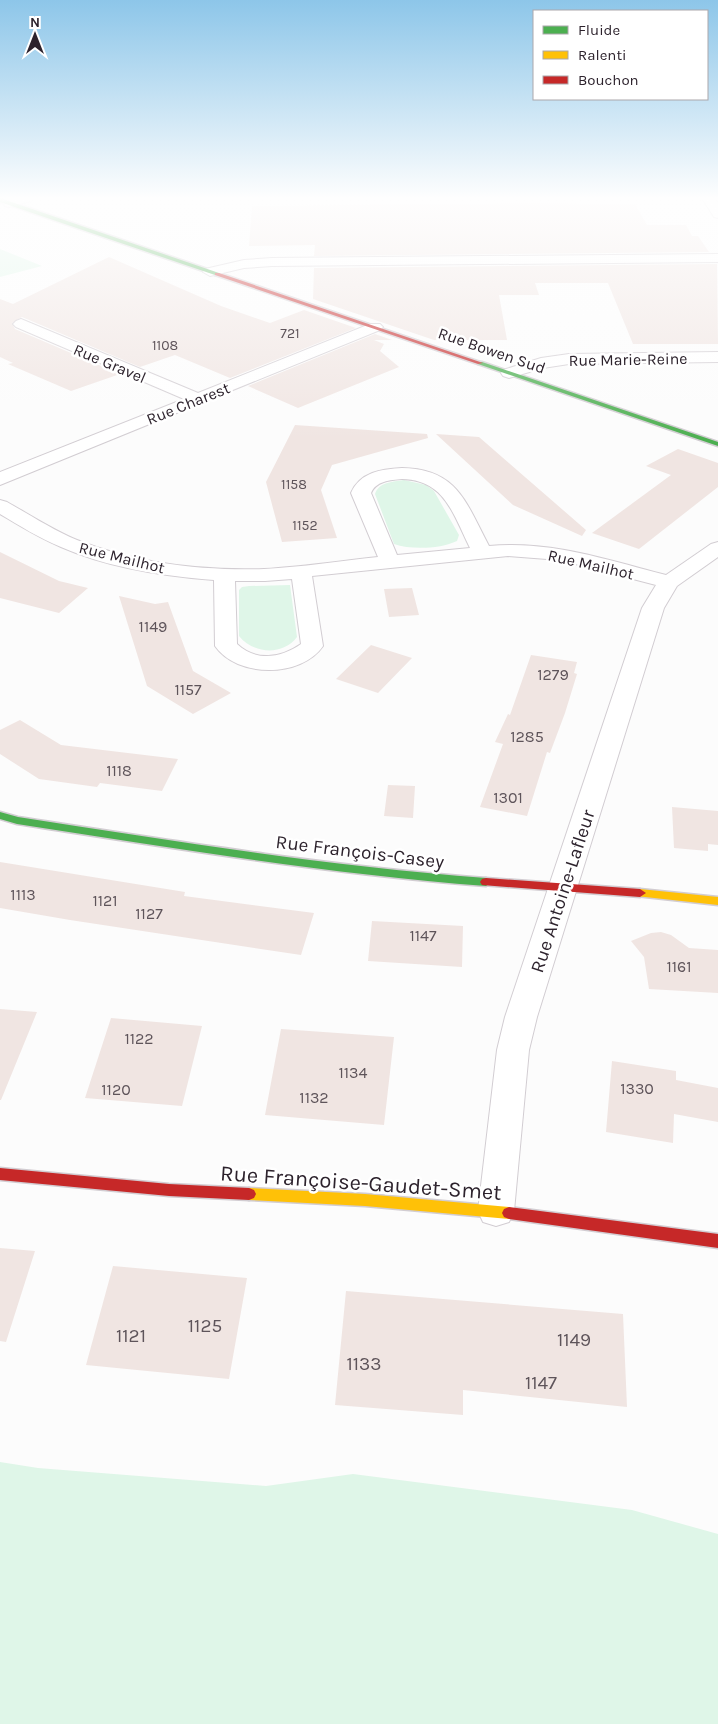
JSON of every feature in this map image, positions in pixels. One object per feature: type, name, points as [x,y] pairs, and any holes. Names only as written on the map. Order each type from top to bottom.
[{"type":"street","name":"Rue Bowen Sud","points":[[229,278],[718,444]]},
{"type":"street","name":"Rue Gravel","points":[[21,324],[199,400]]},
{"type":"street","name":"Rue Charest","points":[[0,479],[199,400],[375,327]]},
{"type":"street","name":"Rue Marie-Reine","points":[[509,373],[541,363],[569,359],[718,357]]},
{"type":"street","points":[[390,562],[361,493],[362,488],[372,480],[390,474],[414,474],[430,478],[442,484],[482,552]]},
{"type":"street","name":"Rue Mailhot","points":[[0,506],[71,544],[108,556],[190,572],[224,575],[301,572],[508,550],[560,554],[669,582]]},
{"type":"street","points":[[669,582],[718,548]]},
{"type":"street","points":[[224,575],[226,646],[231,653],[240,658],[252,662],[271,663],[292,659],[304,653],[312,646],[301,572]]},
{"type":"street","name":"Rue Antoine-Lafleur","points":[[496,1211],[514,1050],[521,1017],[653,608],[669,582]]},
{"type":"street","name":"Rue François-Casey","points":[[0,815],[17,820],[306,864],[420,878],[564,887],[718,900]]},
{"type":"street","name":"Rue Françoise-Gaudet-Smet","points":[[0,1174],[169,1190],[365,1200],[496,1211],[718,1241]]},
{"type":"green space","points":[[404,480],[426,485],[434,491],[459,535],[457,541],[442,546],[426,548],[394,544],[375,494],[383,485]]},
{"type":"green space","points":[[290,585],[297,637],[291,643],[276,650],[260,649],[245,642],[239,636],[239,590],[242,587],[249,586]]},
{"type":"green space","points":[[0,1462],[38,1468],[266,1486],[353,1474],[632,1510],[718,1534],[718,1724],[0,1724]]},
{"type":"building","points":[[65,278],[158,278],[221,306],[270,323],[304,310],[356,328],[230,378],[175,355],[140,367],[22,317],[12,323],[15,329],[120,374],[71,391],[8,364],[13,363],[0,357],[0,299],[13,304]]},
{"type":"building","points":[[314,278],[717,278],[718,344],[633,344],[608,283],[535,283],[539,295],[499,295],[507,340],[434,340],[313,299]]},
{"type":"building","points":[[375,334],[392,340],[374,340],[384,344],[380,351],[399,367],[298,408],[248,386]]},
{"type":"building","points":[[295,425],[427,434],[428,438],[332,465],[321,490],[337,538],[282,542],[266,482]]},
{"type":"building","points":[[436,434],[479,437],[586,530],[582,536],[513,505]]},
{"type":"building","points":[[678,449],[718,463],[718,487],[639,549],[592,533],[671,475],[646,466]]},
{"type":"building","points":[[0,552],[59,581],[88,588],[59,613],[0,598]]},
{"type":"building","points":[[412,588],[419,615],[389,617],[384,589]]},
{"type":"building","points":[[119,596],[155,604],[168,602],[193,671],[231,693],[193,714],[147,686]]},
{"type":"building","points":[[371,645],[412,658],[378,693],[336,679]]},
{"type":"building","points":[[531,655],[577,662],[574,673],[577,674],[550,753],[547,752],[527,816],[480,807],[503,744],[495,742],[508,714],[510,715]]},
{"type":"building","points":[[20,720],[61,745],[178,759],[162,791],[100,783],[97,787],[39,779],[0,754],[0,730]]},
{"type":"building","points":[[388,785],[415,786],[413,818],[384,816]]},
{"type":"building","points":[[672,807],[718,811],[718,845],[708,844],[708,851],[674,848]]},
{"type":"building","points":[[0,862],[185,892],[184,896],[314,913],[301,955],[70,920],[0,908]]},
{"type":"building","points":[[372,921],[463,926],[462,967],[368,961]]},
{"type":"building","points":[[661,932],[671,935],[689,948],[718,950],[718,993],[649,989],[644,957],[631,941],[651,933]]},
{"type":"building","points":[[0,1009],[37,1012],[1,1100],[0,1100]]},
{"type":"building","points":[[111,1018],[202,1026],[182,1106],[85,1098]]},
{"type":"building","points":[[281,1029],[394,1037],[384,1125],[265,1115]]},
{"type":"building","points":[[612,1061],[676,1071],[676,1080],[718,1088],[718,1122],[674,1114],[673,1143],[606,1132]]},
{"type":"building","points":[[0,1248],[35,1251],[6,1342],[0,1341]]},
{"type":"building","points":[[113,1266],[247,1278],[229,1379],[86,1365]]},
{"type":"building","points":[[346,1291],[623,1314],[627,1407],[463,1390],[463,1415],[335,1405]]},
{"type":"traffic: fast","points":[[480,363],[718,444]]},
{"type":"traffic: fast","points":[[0,815],[17,820],[251,856],[368,871],[486,882]]},
{"type":"traffic: slow","points":[[640,893],[718,901]]},
{"type":"traffic: slow","points":[[249,1194],[365,1200],[509,1213]]},
{"type":"traffic: jam","points":[[230,278],[480,363]]},
{"type":"traffic: jam","points":[[486,882],[640,893]]},
{"type":"traffic: jam","points":[[0,1174],[169,1190],[249,1194]]},
{"type":"traffic: jam","points":[[509,1213],[718,1241]]}]
